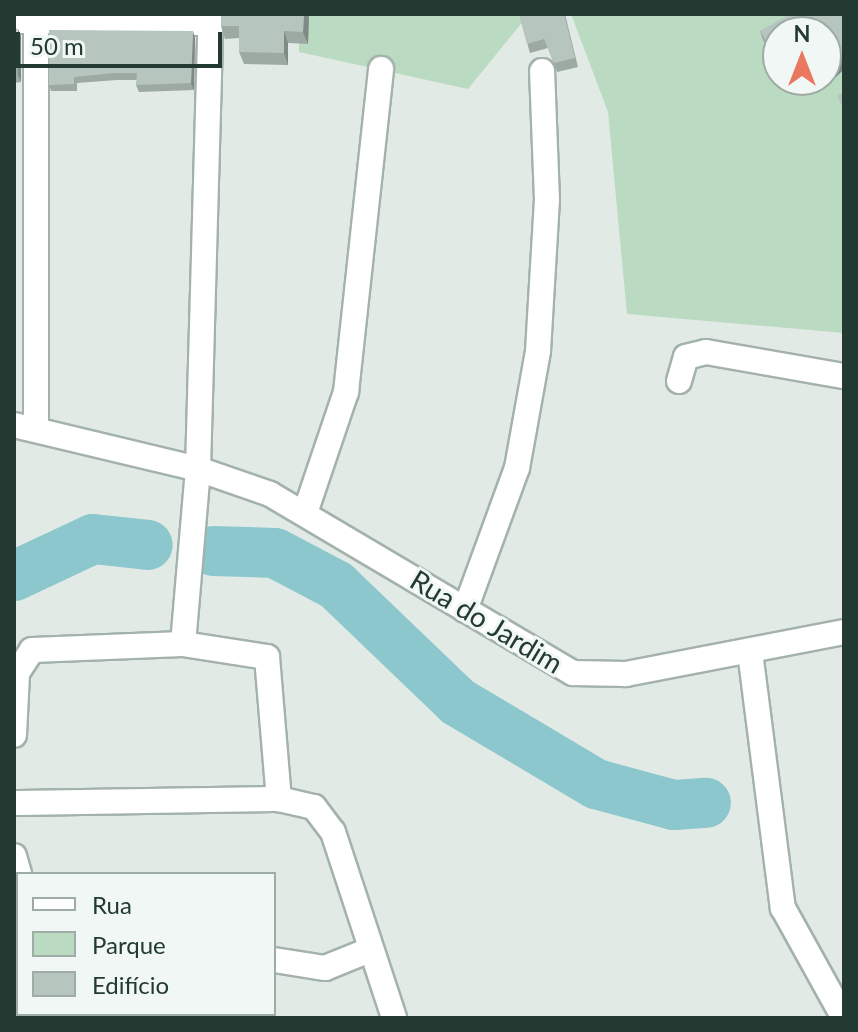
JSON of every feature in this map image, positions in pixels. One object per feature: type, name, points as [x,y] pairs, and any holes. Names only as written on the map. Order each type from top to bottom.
[{"type":"street","points":[[25,427],[29,18],[211,19],[198,469],[183,644]]},
{"type":"street","points":[[306,510],[346,392],[381,69]]},
{"type":"street","points":[[465,610],[517,468],[538,351],[547,200],[542,71]]},
{"type":"street","points":[[679,381],[686,357],[706,352],[844,376]]},
{"type":"street","name":"Rua do Jardim","points":[[25,427],[198,469],[306,510],[557,666],[596,676],[750,652],[844,632]]},
{"type":"street","points":[[14,735],[17,673],[32,650],[183,644],[267,657],[279,799]]},
{"type":"street","points":[[750,652],[783,908],[844,1018]]},
{"type":"street","points":[[14,803],[279,799],[314,807],[333,832],[387,1017]]},
{"type":"street","points":[[276,960],[325,968],[367,951]]},
{"type":"green space","points":[[299,14],[529,14],[468,89],[299,52]]},
{"type":"green space","points":[[571,14],[844,14],[844,333],[627,314],[608,112]]},
{"type":"building","points":[[221,14],[304,14],[303,32],[284,31],[284,53],[239,52],[239,26],[221,26]]},
{"type":"building","points":[[519,14],[564,14],[575,58],[554,63],[544,39],[527,44]]},
{"type":"building","points":[[844,14],[844,57],[842,59],[842,16],[786,16]]},
{"type":"building","points":[[49,30],[193,31],[191,83],[136,85],[137,73],[114,73],[74,77],[74,84],[49,85]]},
{"type":"building","points":[[842,93],[844,109],[837,96],[842,96]]},
{"type":"waterway","points":[[14,576],[93,539],[148,545]]},
{"type":"waterway","points":[[213,551],[275,553],[336,585],[458,702],[596,784],[674,805],[706,803]]}]
